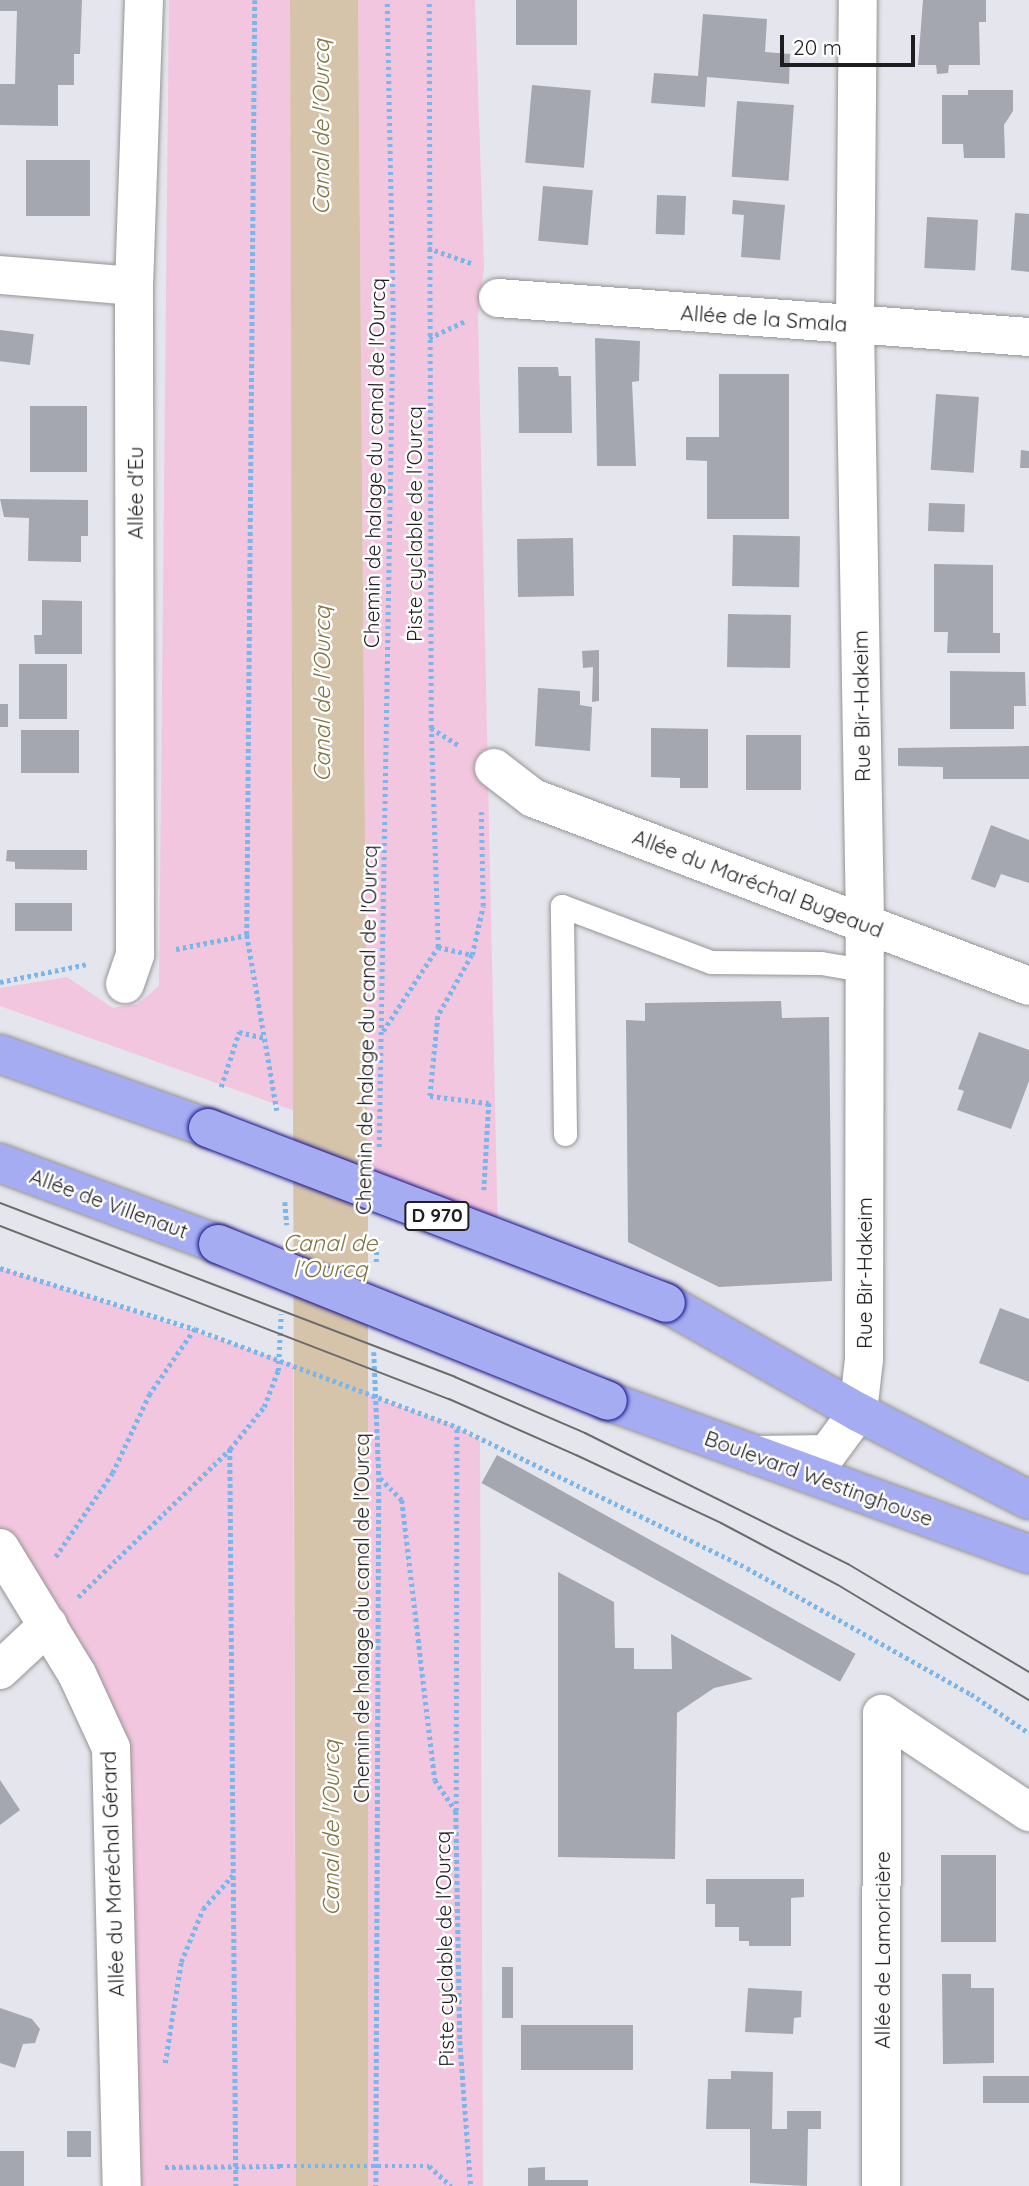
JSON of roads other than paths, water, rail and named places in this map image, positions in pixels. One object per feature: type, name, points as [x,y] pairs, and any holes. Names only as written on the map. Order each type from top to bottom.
[{"type":"main road","name":"D 970","points":[[0,1054],[208,1129],[666,1303],[858,1412],[1029,1500]]},
{"type":"main road","name":"Allée de Villenaut","points":[[0,1163],[218,1244],[608,1401]]},
{"type":"main road","name":"Boulevard Westinghouse","points":[[608,1401],[1029,1554]]},
{"type":"street","name":"Allée d'Eu","points":[[125,984],[135,955],[134,286],[144,0]]},
{"type":"street","name":"Rue Bir-Hakeim","points":[[858,0],[855,324],[865,922],[864,1359],[858,1412]]},
{"type":"street","points":[[0,275],[134,286]]},
{"type":"street","name":"Allée de la Smala","points":[[498,298],[1029,337]]},
{"type":"street","name":"Allée du Maréchal Bugeaud","points":[[487,784],[533,798],[1029,986]]},
{"type":"street","points":[[756,1455],[827,1454],[858,1412]]},
{"type":"street","name":"Allée du Maréchal Gérard","points":[[0,1548],[39,1610],[111,1748],[122,2177]]},
{"type":"street","points":[[0,1670],[39,1610]]},
{"type":"street","name":"Allée de Lamoricière","points":[[881,2186],[882,1714],[1029,1812]]},
{"type":"lane","points":[[565,1134],[562,906],[711,962],[821,964],[863,970]]},
{"type":"water","name":"Canal de l'Ourcq","points":[[290,0],[358,0],[368,1187],[368,2186],[296,2186]]},
{"type":"tram line","points":[[0,1203],[455,1377],[585,1433],[848,1564],[1029,1672]]},
{"type":"tram line","points":[[0,1226],[449,1399],[576,1455],[721,1523],[838,1585],[1029,1700]]}]
